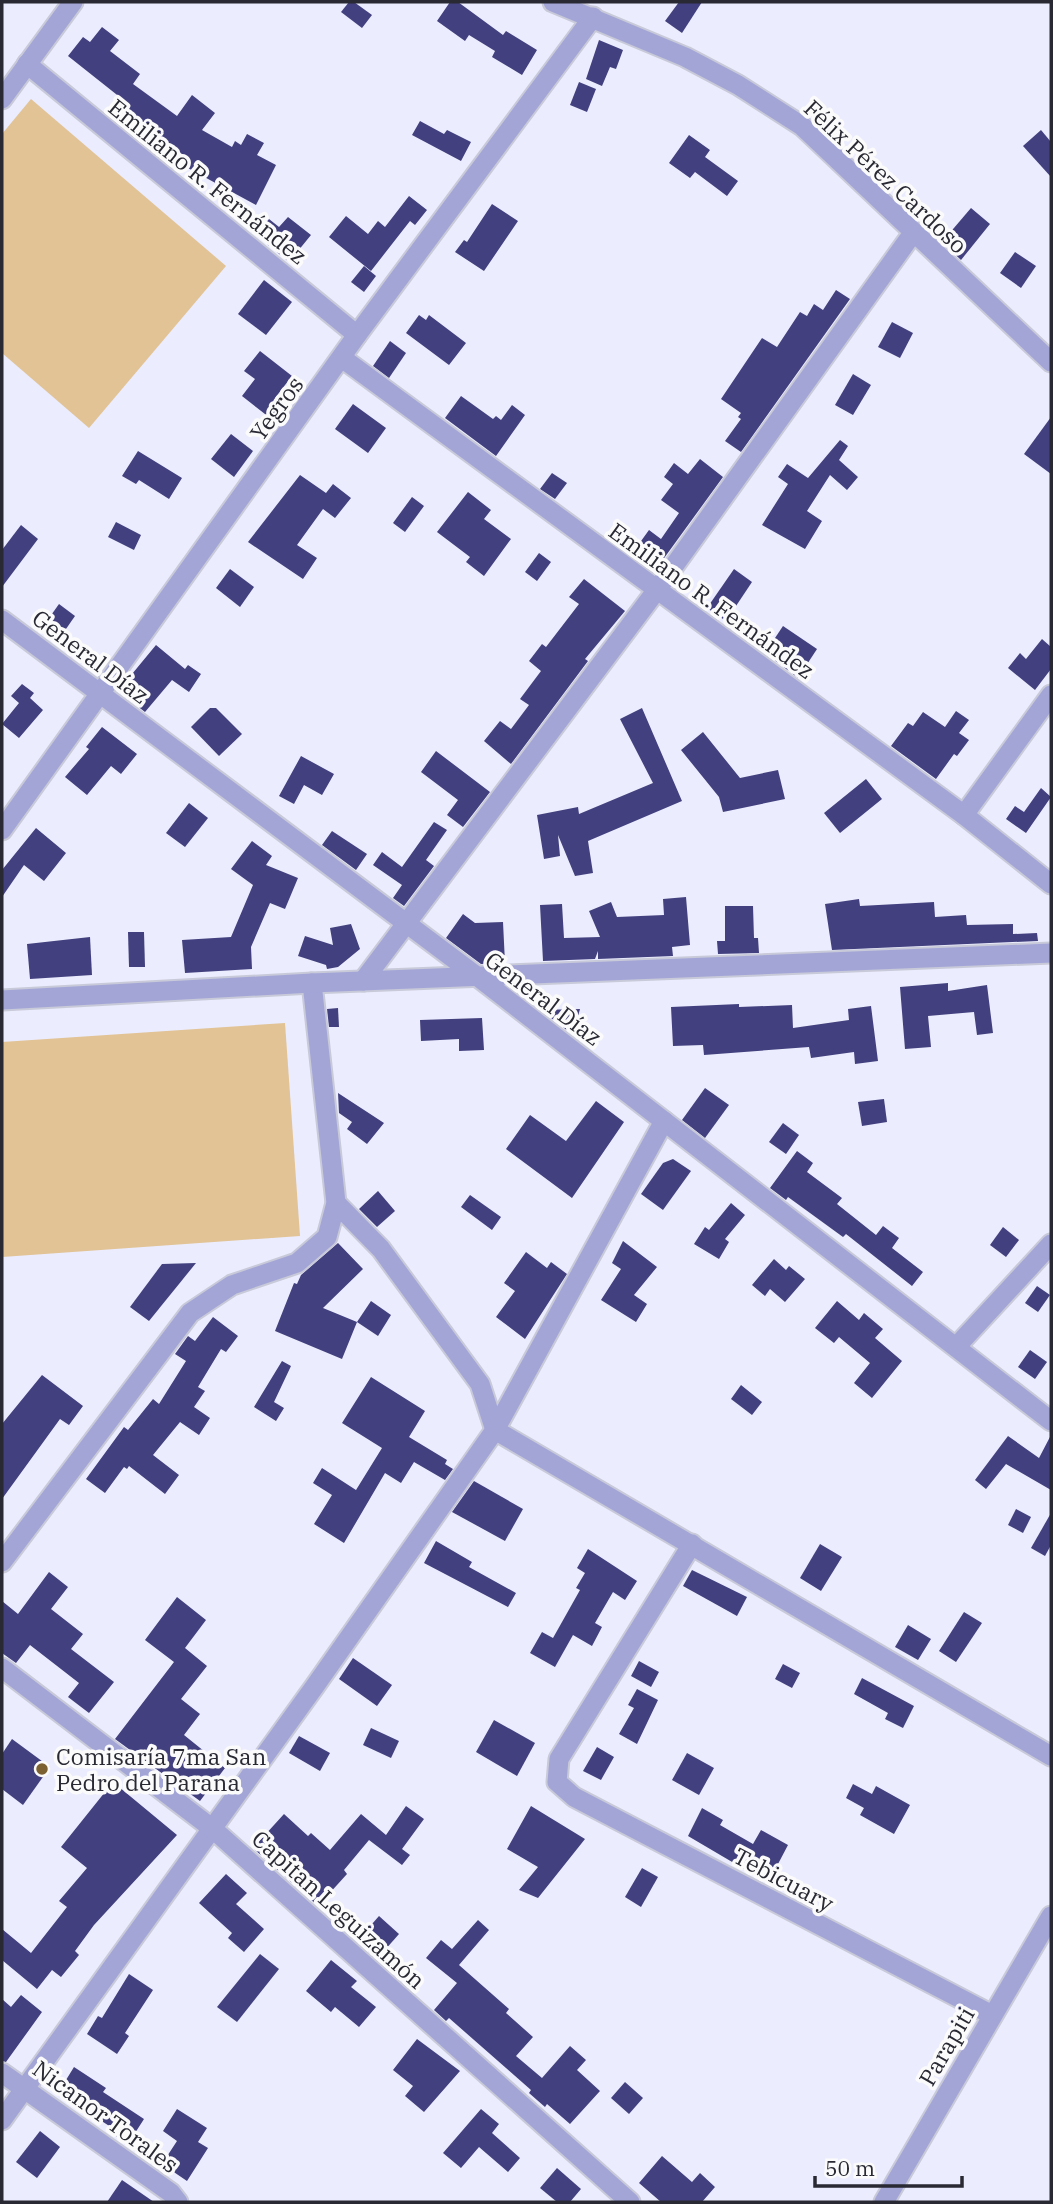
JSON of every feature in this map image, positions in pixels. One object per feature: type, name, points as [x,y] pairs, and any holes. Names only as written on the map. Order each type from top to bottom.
[{"type":"street","points":[[3,95],[73,2]]},
{"type":"street","name":"Félix Pérez Cardoso","points":[[554,2],[593,17],[738,85],[802,126],[1051,362]]},
{"type":"street","name":"Yegros","points":[[2,830],[357,335],[593,17]]},
{"type":"street","name":"Emiliano R. Fernández","points":[[27,64],[357,335]]},
{"type":"street","points":[[363,981],[656,591],[913,233]]},
{"type":"street","name":"Emiliano R. Fernández","points":[[342,358],[964,815],[1051,884]]},
{"type":"street","name":"General Díaz","points":[[2,620],[404,925],[478,977],[1051,1421]]},
{"type":"street","points":[[964,815],[1051,695]]},
{"type":"street","points":[[2,1000],[312,983],[1051,953]]},
{"type":"street","points":[[2,1562],[190,1313],[232,1285],[297,1263],[327,1237],[336,1203],[312,983]]},
{"type":"street","points":[[2,2120],[213,1829],[495,1430],[664,1121]]},
{"type":"street","points":[[336,1203],[381,1249],[480,1384],[495,1430],[1051,1756]]},
{"type":"street","points":[[956,1347],[1051,1244]]},
{"type":"street","name":"Tebicuary","points":[[692,1544],[559,1759],[556,1782],[574,1797],[992,2015]]},
{"type":"street","name":"Capitan Leguizamón","points":[[2,1668],[213,1829],[630,2202]]},
{"type":"street","name":"Parapiti","points":[[884,2202],[1051,1916]]},
{"type":"street","name":"Nicanor Torales","points":[[2,2073],[171,2193],[178,2202]]},
{"type":"shaded area","points":[[31,99],[226,266],[89,428],[2,353],[2,134]]},
{"type":"shaded area","points":[[285,1023],[300,1236],[2,1257],[2,1042]]},
{"type":"building","points":[[349,2],[354,2],[372,15],[362,28],[341,12]]},
{"type":"building","points":[[450,2],[458,2],[503,35],[506,31],[537,50],[522,75],[492,57],[495,51],[469,35],[465,41],[437,21]]},
{"type":"building","points":[[679,2],[702,2],[682,33],[665,21]]},
{"type":"building","points":[[102,27],[119,40],[110,51],[140,74],[133,84],[177,116],[192,95],[215,113],[202,130],[232,147],[235,141],[241,145],[247,134],[264,143],[257,155],[276,165],[256,205],[186,167],[190,160],[150,130],[145,136],[116,115],[126,102],[68,56],[83,37],[90,42]]},
{"type":"building","points":[[599,40],[623,50],[616,69],[610,67],[602,86],[586,79]]},
{"type":"building","points":[[579,82],[596,89],[587,112],[570,105]]},
{"type":"building","points":[[420,121],[444,134],[447,130],[471,142],[461,161],[412,135]]},
{"type":"building","points":[[1041,130],[1051,142],[1051,177],[1023,146]]},
{"type":"building","points":[[689,135],[710,150],[705,157],[738,181],[727,196],[695,172],[690,178],[669,163]]},
{"type":"building","points":[[409,196],[427,210],[415,225],[410,221],[371,271],[329,237],[346,216],[368,234],[378,221],[385,227]]},
{"type":"building","points":[[492,204],[518,221],[484,271],[455,252],[464,240],[467,242]]},
{"type":"building","points":[[971,208],[990,224],[961,260],[942,242]]},
{"type":"building","points":[[288,217],[311,235],[289,262],[256,235],[269,219],[279,227]]},
{"type":"building","points":[[1015,252],[1036,266],[1021,288],[1000,273]]},
{"type":"building","points":[[364,266],[376,276],[364,292],[351,282]]},
{"type":"building","points":[[264,280],[292,302],[266,335],[238,314]]},
{"type":"building","points":[[836,290],[850,299],[741,452],[725,441],[741,419],[738,417],[741,413],[721,399],[762,338],[777,347],[800,312],[807,316],[814,304],[823,310]]},
{"type":"building","points":[[419,315],[426,320],[429,315],[466,343],[449,365],[406,333]]},
{"type":"building","points":[[892,322],[913,333],[900,358],[878,347]]},
{"type":"building","points":[[390,341],[406,353],[389,378],[373,366]]},
{"type":"building","points":[[260,351],[292,376],[275,398],[286,406],[274,421],[242,396],[255,379],[244,371]]},
{"type":"building","points":[[853,374],[871,385],[853,415],[835,405]]},
{"type":"building","points":[[461,396],[493,419],[496,416],[501,420],[512,405],[525,415],[496,456],[445,418]]},
{"type":"building","points":[[353,404],[386,428],[368,453],[335,429]]},
{"type":"building","points":[[1051,417],[1051,474],[1024,454]]},
{"type":"building","points":[[231,434],[253,451],[234,477],[211,459]]},
{"type":"building","points":[[840,440],[848,446],[839,460],[858,477],[847,490],[830,475],[807,511],[822,521],[805,549],[762,525],[788,484],[778,477],[787,464],[808,478]]},
{"type":"building","points":[[138,451],[182,478],[169,499],[139,480],[136,484],[122,476]]},
{"type":"building","points":[[700,459],[723,477],[654,572],[631,555],[649,530],[661,539],[679,513],[661,500],[673,484],[664,477],[674,463],[688,474]]},
{"type":"building","points":[[552,473],[567,483],[555,499],[540,489]]},
{"type":"building","points":[[300,475],[326,493],[333,484],[351,498],[335,518],[323,509],[297,545],[317,558],[303,579],[248,542]]},
{"type":"building","points":[[468,492],[491,510],[484,519],[511,539],[484,576],[466,562],[470,557],[437,532]]},
{"type":"building","points":[[412,497],[424,506],[405,532],[393,523]]},
{"type":"building","points":[[116,522],[141,535],[134,550],[108,537]]},
{"type":"building","points":[[21,525],[38,539],[2,587],[2,550]]},
{"type":"building","points":[[539,553],[551,562],[537,581],[525,572]]},
{"type":"building","points":[[230,569],[254,587],[240,607],[216,588]]},
{"type":"building","points":[[734,569],[752,582],[726,621],[707,608]]},
{"type":"building","points":[[584,579],[625,611],[585,659],[588,661],[511,764],[484,741],[500,721],[511,729],[529,705],[520,699],[541,671],[529,661],[542,644],[546,647],[579,604],[569,597]]},
{"type":"building","points":[[59,604],[75,616],[59,639],[42,628]]},
{"type":"building","points":[[783,626],[817,649],[798,678],[765,653]]},
{"type":"building","points":[[1042,639],[1051,647],[1051,669],[1035,690],[1008,668],[1020,653],[1026,659]]},
{"type":"building","points":[[156,645],[185,669],[188,665],[201,674],[189,692],[172,680],[145,712],[118,691]]},
{"type":"building","points":[[22,684],[34,693],[30,698],[43,710],[19,738],[2,724],[19,703],[11,696]]},
{"type":"building","points":[[210,708],[216,708],[242,734],[219,756],[191,727]]},
{"type":"building","points":[[642,708],[682,801],[588,841],[593,873],[575,876],[558,835],[560,856],[544,859],[537,815],[578,807],[579,814],[653,783],[620,719]]},
{"type":"building","points":[[956,711],[969,720],[959,733],[969,740],[957,756],[954,754],[936,779],[891,746],[908,723],[913,726],[923,712],[945,727]]},
{"type":"building","points":[[102,727],[137,754],[121,774],[111,766],[87,795],[65,777],[89,749],[86,747]]},
{"type":"building","points":[[703,732],[740,778],[778,770],[785,799],[723,812],[719,797],[681,750]]},
{"type":"building","points":[[436,751],[490,792],[463,827],[447,815],[458,800],[421,772]]},
{"type":"building","points":[[301,756],[334,774],[322,795],[304,785],[294,804],[279,796]]},
{"type":"building","points":[[866,779],[882,799],[840,833],[824,813]]},
{"type":"building","points":[[1041,788],[1051,797],[1026,833],[1006,819],[1015,806],[1024,812]]},
{"type":"building","points":[[189,803],[208,818],[185,847],[166,833]]},
{"type":"building","points":[[434,822],[447,830],[426,860],[434,866],[404,906],[393,898],[402,885],[373,865],[382,852],[402,867]]},
{"type":"building","points":[[36,828],[66,853],[44,881],[24,865],[2,897],[2,870]]},
{"type":"building","points":[[332,831],[367,854],[356,870],[322,845]]},
{"type":"building","points":[[252,841],[272,856],[266,865],[298,878],[285,909],[270,903],[251,947],[252,969],[185,973],[182,940],[231,937],[253,885],[231,869]]},
{"type":"building","points":[[686,897],[690,945],[672,947],[673,956],[598,959],[598,951],[595,959],[543,961],[540,905],[562,904],[564,938],[600,937],[589,911],[611,902],[617,917],[664,915],[663,899]]},
{"type":"building","points":[[859,899],[860,906],[934,902],[935,917],[966,915],[967,925],[1013,924],[1013,934],[1037,933],[1038,941],[832,950],[825,904]]},
{"type":"building","points":[[725,906],[753,906],[754,938],[758,938],[759,953],[718,954],[717,941],[725,941]]},
{"type":"building","points":[[463,914],[475,923],[503,922],[505,963],[481,964],[446,938]]},
{"type":"building","points":[[351,924],[360,949],[338,967],[327,969],[326,965],[298,956],[305,936],[333,945],[330,928]]},
{"type":"building","points":[[128,932],[144,932],[145,967],[129,967]]},
{"type":"building","points":[[90,937],[92,975],[30,979],[27,944]]},
{"type":"building","points":[[948,983],[948,991],[987,985],[993,1033],[977,1035],[974,1012],[928,1016],[931,1047],[905,1049],[900,987]]},
{"type":"building","points":[[739,1004],[739,1007],[792,1005],[793,1028],[849,1020],[848,1009],[871,1006],[878,1061],[855,1064],[854,1052],[811,1058],[809,1047],[704,1055],[703,1045],[673,1046],[671,1007]]},
{"type":"building","points":[[338,1008],[339,1027],[329,1027],[327,1009]]},
{"type":"building","points":[[580,1009],[573,1035],[541,1010]]},
{"type":"building","points":[[482,1018],[484,1050],[459,1051],[459,1039],[421,1041],[420,1020]]},
{"type":"building","points":[[705,1088],[729,1105],[705,1138],[682,1120]]},
{"type":"building","points":[[338,1093],[384,1123],[367,1144],[347,1129],[352,1122],[339,1113]]},
{"type":"building","points":[[884,1099],[887,1122],[862,1126],[858,1102]]},
{"type":"building","points":[[596,1101],[624,1122],[572,1198],[506,1149],[530,1115],[566,1141]]},
{"type":"building","points":[[783,1123],[799,1135],[786,1154],[769,1142]]},
{"type":"building","points":[[797,1151],[813,1163],[807,1172],[842,1198],[837,1204],[876,1235],[883,1226],[899,1238],[892,1248],[923,1272],[912,1286],[846,1234],[843,1237],[788,1197],[786,1200],[770,1188]]},
{"type":"building","points":[[673,1159],[691,1171],[663,1210],[641,1194],[663,1163]]},
{"type":"building","points":[[378,1191],[395,1211],[377,1227],[359,1209]]},
{"type":"building","points":[[470,1195],[501,1217],[492,1230],[461,1207]]},
{"type":"building","points":[[731,1203],[745,1215],[725,1239],[729,1242],[719,1259],[694,1244],[705,1227],[709,1230]]},
{"type":"building","points":[[1003,1227],[1019,1240],[1006,1257],[990,1245]]},
{"type":"building","points":[[623,1241],[657,1267],[634,1295],[647,1304],[636,1322],[601,1300],[621,1269],[612,1263]]},
{"type":"building","points":[[338,1243],[363,1269],[323,1308],[357,1322],[342,1359],[275,1331],[294,1283],[297,1284],[301,1275]]},
{"type":"building","points":[[526,1252],[547,1268],[551,1262],[567,1274],[525,1339],[496,1317],[515,1291],[504,1283]]},
{"type":"building","points":[[774,1259],[786,1270],[789,1266],[805,1279],[785,1302],[770,1289],[765,1296],[752,1285]]},
{"type":"building","points":[[196,1263],[149,1321],[130,1307],[162,1264]]},
{"type":"building","points":[[1037,1286],[1050,1295],[1038,1312],[1025,1303]]},
{"type":"building","points":[[371,1301],[391,1315],[378,1336],[357,1322]]},
{"type":"building","points":[[837,1301],[859,1320],[864,1313],[883,1329],[875,1338],[902,1361],[872,1398],[854,1383],[870,1363],[839,1337],[834,1343],[815,1328]]},
{"type":"building","points":[[213,1317],[238,1336],[226,1352],[221,1349],[198,1387],[205,1391],[194,1407],[210,1418],[199,1435],[180,1422],[153,1455],[179,1475],[165,1494],[129,1466],[127,1469],[124,1467],[105,1493],[86,1479],[124,1427],[128,1430],[153,1399],[159,1404],[186,1361],[175,1354],[188,1336],[195,1341]]},
{"type":"building","points":[[1030,1350],[1047,1362],[1035,1379],[1018,1367]]},
{"type":"building","points":[[282,1361],[291,1366],[274,1402],[284,1408],[276,1421],[254,1407]]},
{"type":"building","points":[[42,1375],[83,1406],[69,1425],[60,1419],[2,1499],[2,1424]]},
{"type":"building","points":[[371,1377],[425,1411],[409,1437],[447,1460],[445,1464],[453,1469],[445,1480],[414,1462],[401,1483],[385,1473],[344,1543],[314,1524],[332,1495],[313,1483],[322,1468],[356,1490],[382,1448],[342,1423]]},
{"type":"building","points":[[741,1385],[762,1402],[752,1415],[731,1399]]},
{"type":"building","points":[[1051,1435],[1051,1490],[1006,1464],[986,1489],[975,1480],[1008,1436],[1039,1458]]},
{"type":"building","points":[[474,1481],[523,1509],[505,1541],[452,1512]]},
{"type":"building","points":[[1016,1509],[1031,1517],[1023,1533],[1008,1525]]},
{"type":"building","points":[[1051,1513],[1051,1545],[1045,1556],[1031,1548]]},
{"type":"building","points":[[436,1541],[472,1562],[469,1567],[516,1593],[508,1607],[424,1563]]},
{"type":"building","points":[[820,1544],[842,1557],[821,1591],[800,1578]]},
{"type":"building","points":[[588,1549],[637,1581],[625,1600],[613,1592],[595,1623],[602,1627],[592,1646],[573,1635],[555,1667],[530,1653],[542,1632],[553,1638],[580,1590],[576,1588],[585,1573],[577,1568]]},
{"type":"building","points":[[692,1570],[747,1597],[737,1616],[683,1586]]},
{"type":"building","points":[[49,1572],[68,1587],[51,1609],[83,1634],[71,1649],[114,1682],[89,1713],[68,1697],[79,1683],[30,1645],[16,1663],[2,1653],[2,1601],[18,1614]]},
{"type":"building","points":[[177,1597],[206,1620],[185,1648],[207,1666],[181,1699],[200,1714],[184,1735],[225,1768],[200,1801],[115,1739],[174,1662],[145,1640]]},
{"type":"building","points":[[964,1612],[982,1623],[956,1662],[939,1651]]},
{"type":"building","points":[[908,1625],[931,1639],[918,1660],[895,1647]]},
{"type":"building","points":[[353,1658],[392,1685],[377,1706],[339,1679]]},
{"type":"building","points":[[639,1661],[659,1672],[651,1687],[631,1676]]},
{"type":"building","points":[[783,1664],[800,1673],[792,1688],[775,1679]]},
{"type":"building","points":[[862,1678],[914,1706],[903,1728],[885,1719],[888,1713],[854,1694]]},
{"type":"building","points":[[637,1689],[658,1700],[637,1744],[619,1734],[634,1708],[628,1705]]},
{"type":"building","points":[[494,1720],[535,1743],[517,1776],[476,1752]]},
{"type":"building","points":[[371,1728],[399,1741],[391,1758],[363,1745]]},
{"type":"building","points":[[299,1736],[330,1753],[320,1771],[289,1753]]},
{"type":"building","points":[[12,1739],[50,1767],[23,1805],[2,1789],[2,1754]]},
{"type":"building","points":[[597,1747],[614,1757],[601,1780],[583,1771]]},
{"type":"building","points":[[687,1753],[714,1768],[699,1795],[672,1780]]},
{"type":"building","points":[[113,1782],[177,1835],[94,1925],[75,1951],[79,1955],[61,1977],[52,1970],[37,1989],[2,1960],[2,1929],[31,1953],[67,1907],[59,1901],[87,1868],[61,1847]]},
{"type":"building","points":[[853,1784],[872,1794],[876,1786],[910,1805],[894,1834],[860,1815],[864,1808],[846,1798]]},
{"type":"building","points":[[406,1806],[424,1819],[402,1849],[410,1855],[402,1865],[369,1840],[344,1870],[347,1874],[318,1906],[253,1848],[284,1814],[308,1836],[311,1833],[330,1850],[361,1814],[386,1835]]},
{"type":"building","points":[[531,1806],[585,1839],[538,1898],[519,1890],[538,1867],[507,1849]]},
{"type":"building","points":[[702,1808],[723,1820],[720,1825],[753,1844],[761,1830],[788,1845],[768,1883],[688,1836]]},
{"type":"building","points":[[642,1868],[658,1877],[641,1907],[625,1897]]},
{"type":"building","points":[[226,1874],[247,1893],[236,1904],[264,1929],[244,1952],[228,1938],[232,1933],[199,1903]]},
{"type":"building","points":[[379,1916],[399,1934],[377,1959],[357,1941]]},
{"type":"building","points":[[478,1920],[489,1930],[459,1965],[509,2009],[506,2013],[533,2037],[516,2056],[542,2078],[570,2046],[586,2060],[577,2070],[600,2091],[570,2124],[529,2093],[531,2090],[449,2018],[446,2021],[434,2010],[457,1983],[426,1958],[441,1940],[452,1949]]},
{"type":"building","points":[[260,1954],[279,1969],[237,2022],[217,2007]]},
{"type":"building","points":[[331,1960],[357,1981],[351,1987],[376,2007],[359,2027],[335,2007],[331,2012],[306,1991]]},
{"type":"building","points":[[129,1974],[153,1990],[125,2033],[129,2036],[117,2054],[87,2034],[98,2016],[102,2018]]},
{"type":"building","points":[[21,1995],[42,2012],[6,2062],[2,2061],[2,1999],[11,2007]]},
{"type":"building","points":[[417,2039],[460,2071],[424,2112],[405,2096],[413,2086],[393,2070]]},
{"type":"building","points":[[74,2067],[106,2088],[103,2092],[144,2119],[128,2144],[111,2133],[114,2129],[58,2093]]},
{"type":"building","points":[[625,2082],[643,2098],[629,2114],[611,2098]]},
{"type":"building","points":[[177,2109],[207,2128],[198,2142],[208,2148],[187,2181],[162,2164],[177,2141],[163,2131]]},
{"type":"building","points":[[481,2109],[499,2124],[492,2133],[520,2158],[508,2172],[479,2147],[461,2168],[443,2153]]},
{"type":"building","points":[[40,2131],[60,2147],[37,2178],[16,2162]]},
{"type":"building","points":[[662,2156],[692,2182],[700,2173],[715,2187],[702,2202],[661,2202],[639,2183]]},
{"type":"building","points":[[557,2168],[581,2189],[570,2202],[557,2202],[540,2188]]},
{"type":"building","points":[[122,2180],[154,2202],[107,2202]]},
{"type":"place","name":"Comisaría 7ma San Pedro del Parana","points":[[42,1769]]}]
